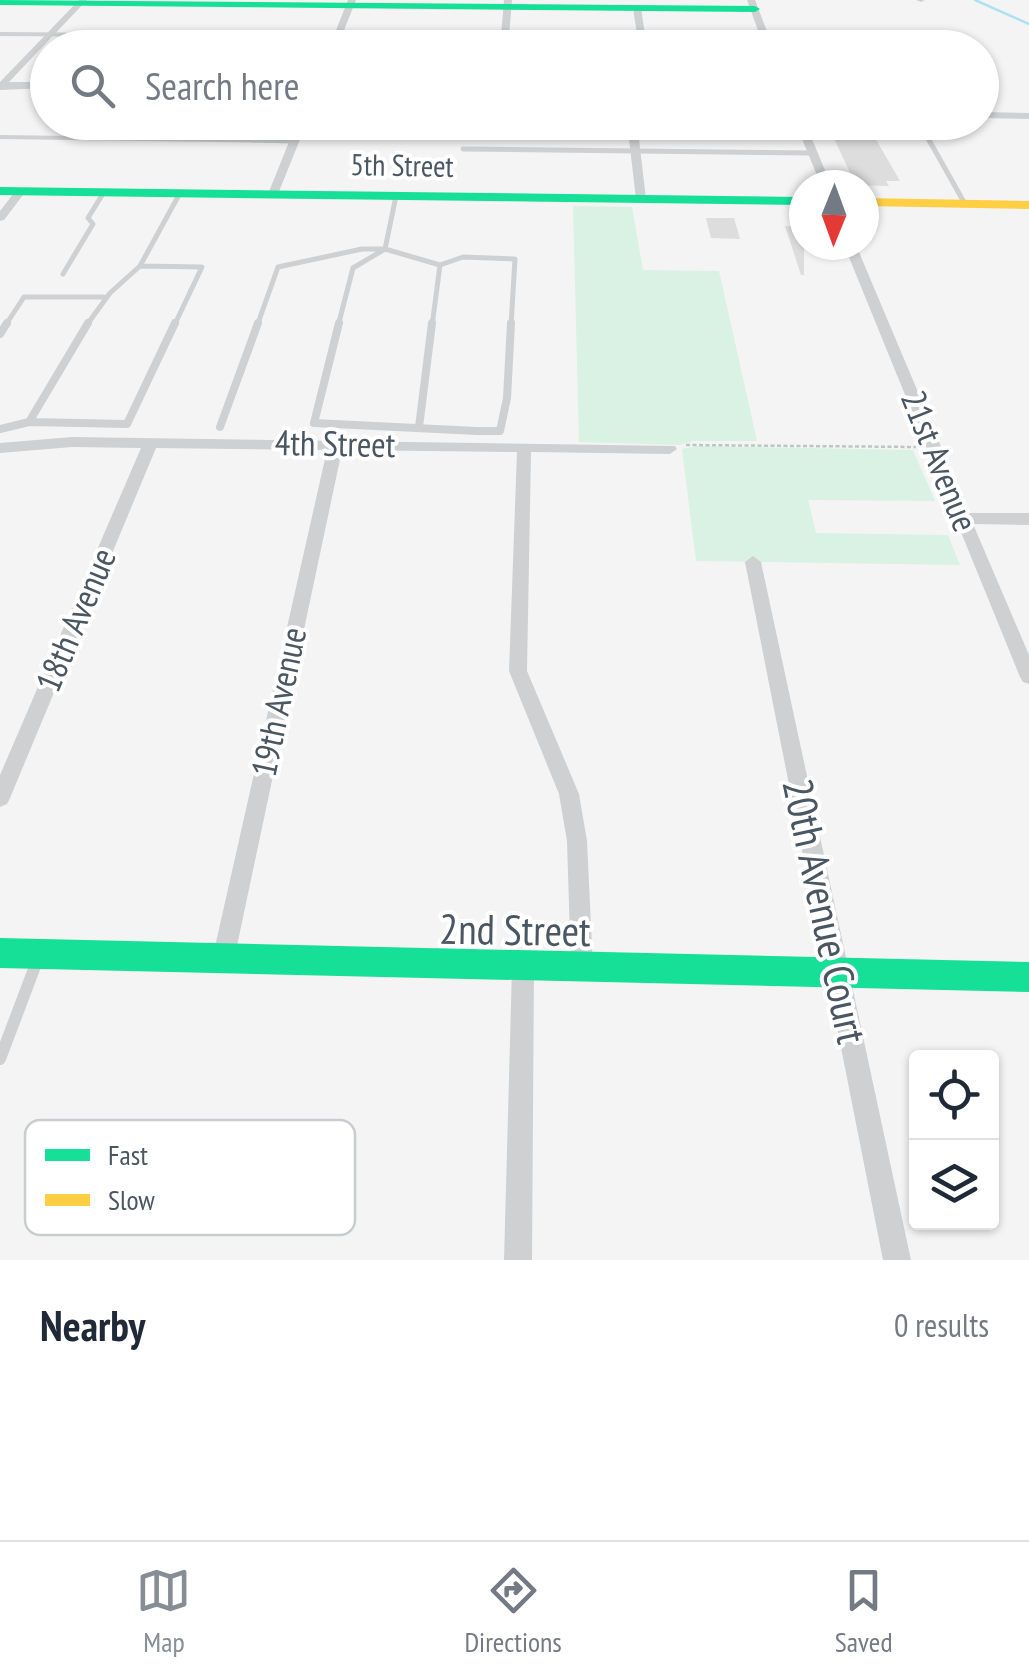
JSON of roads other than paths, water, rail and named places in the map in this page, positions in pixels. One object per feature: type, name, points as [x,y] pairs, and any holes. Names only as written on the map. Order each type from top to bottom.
[{"type":"street","points":[[0,2],[508,3],[637,8],[753,5],[763,30]]},
{"type":"street","points":[[53,30],[82,2]]},
{"type":"street","points":[[340,30],[351,3]]},
{"type":"street","points":[[505,30],[508,3]]},
{"type":"street","points":[[637,8],[641,30]]},
{"type":"street","points":[[1,85],[30,54]]},
{"type":"street","points":[[1,85],[30,85]]},
{"type":"street","points":[[999,116],[1029,116]]},
{"type":"street","points":[[634,140],[641,199]]},
{"type":"street","points":[[807,140],[819,170]]},
{"type":"street","points":[[273,194],[294,141]]},
{"type":"street","points":[[0,218],[11,191]]},
{"type":"street","name":"5th Street","points":[[11,191],[789,201]]},
{"type":"street","points":[[879,202],[1029,204]]},
{"type":"street","name":"21st Avenue","points":[[856,260],[1029,677]]},
{"type":"street","name":"4th Street","points":[[0,448],[72,442],[151,442],[670,450]]},
{"type":"street","name":"18th Avenue","points":[[0,798],[151,442]]},
{"type":"street","name":"19th Avenue","points":[[223,960],[336,444]]},
{"type":"street","points":[[524,447],[518,670],[569,794],[577,841],[582,968]]},
{"type":"street","points":[[962,518],[1029,519]]},
{"type":"street","name":"20th Avenue Court","points":[[752,562],[896,1260]]},
{"type":"street","name":"2nd Street","points":[[0,953],[1029,977]]},
{"type":"street","points":[[518,1260],[523,968]]},
{"type":"lane","points":[[0,34],[30,34]]},
{"type":"lane","points":[[0,137],[30,137]]},
{"type":"lane","points":[[220,140],[294,141]]},
{"type":"lane","points":[[928,140],[965,204]]},
{"type":"lane","points":[[464,149],[812,153]]},
{"type":"lane","points":[[62,274],[93,224],[88,218],[104,192]]},
{"type":"lane","points":[[29,422],[104,297],[140,266],[180,193]]},
{"type":"lane","points":[[220,427],[278,266],[362,249],[385,249],[440,265],[463,256],[515,259],[507,398],[500,430],[439,432],[418,427],[314,423],[353,268],[385,249],[396,196]]},
{"type":"lane","points":[[418,427],[440,265]]},
{"type":"lane","points":[[0,428],[29,422],[127,424],[202,267],[140,266]]},
{"type":"lane","points":[[0,334],[24,297],[104,297]]},
{"type":"lane","points":[[0,1060],[39,954]]},
{"type":"waterway","points":[[975,0],[1029,24]]}]
